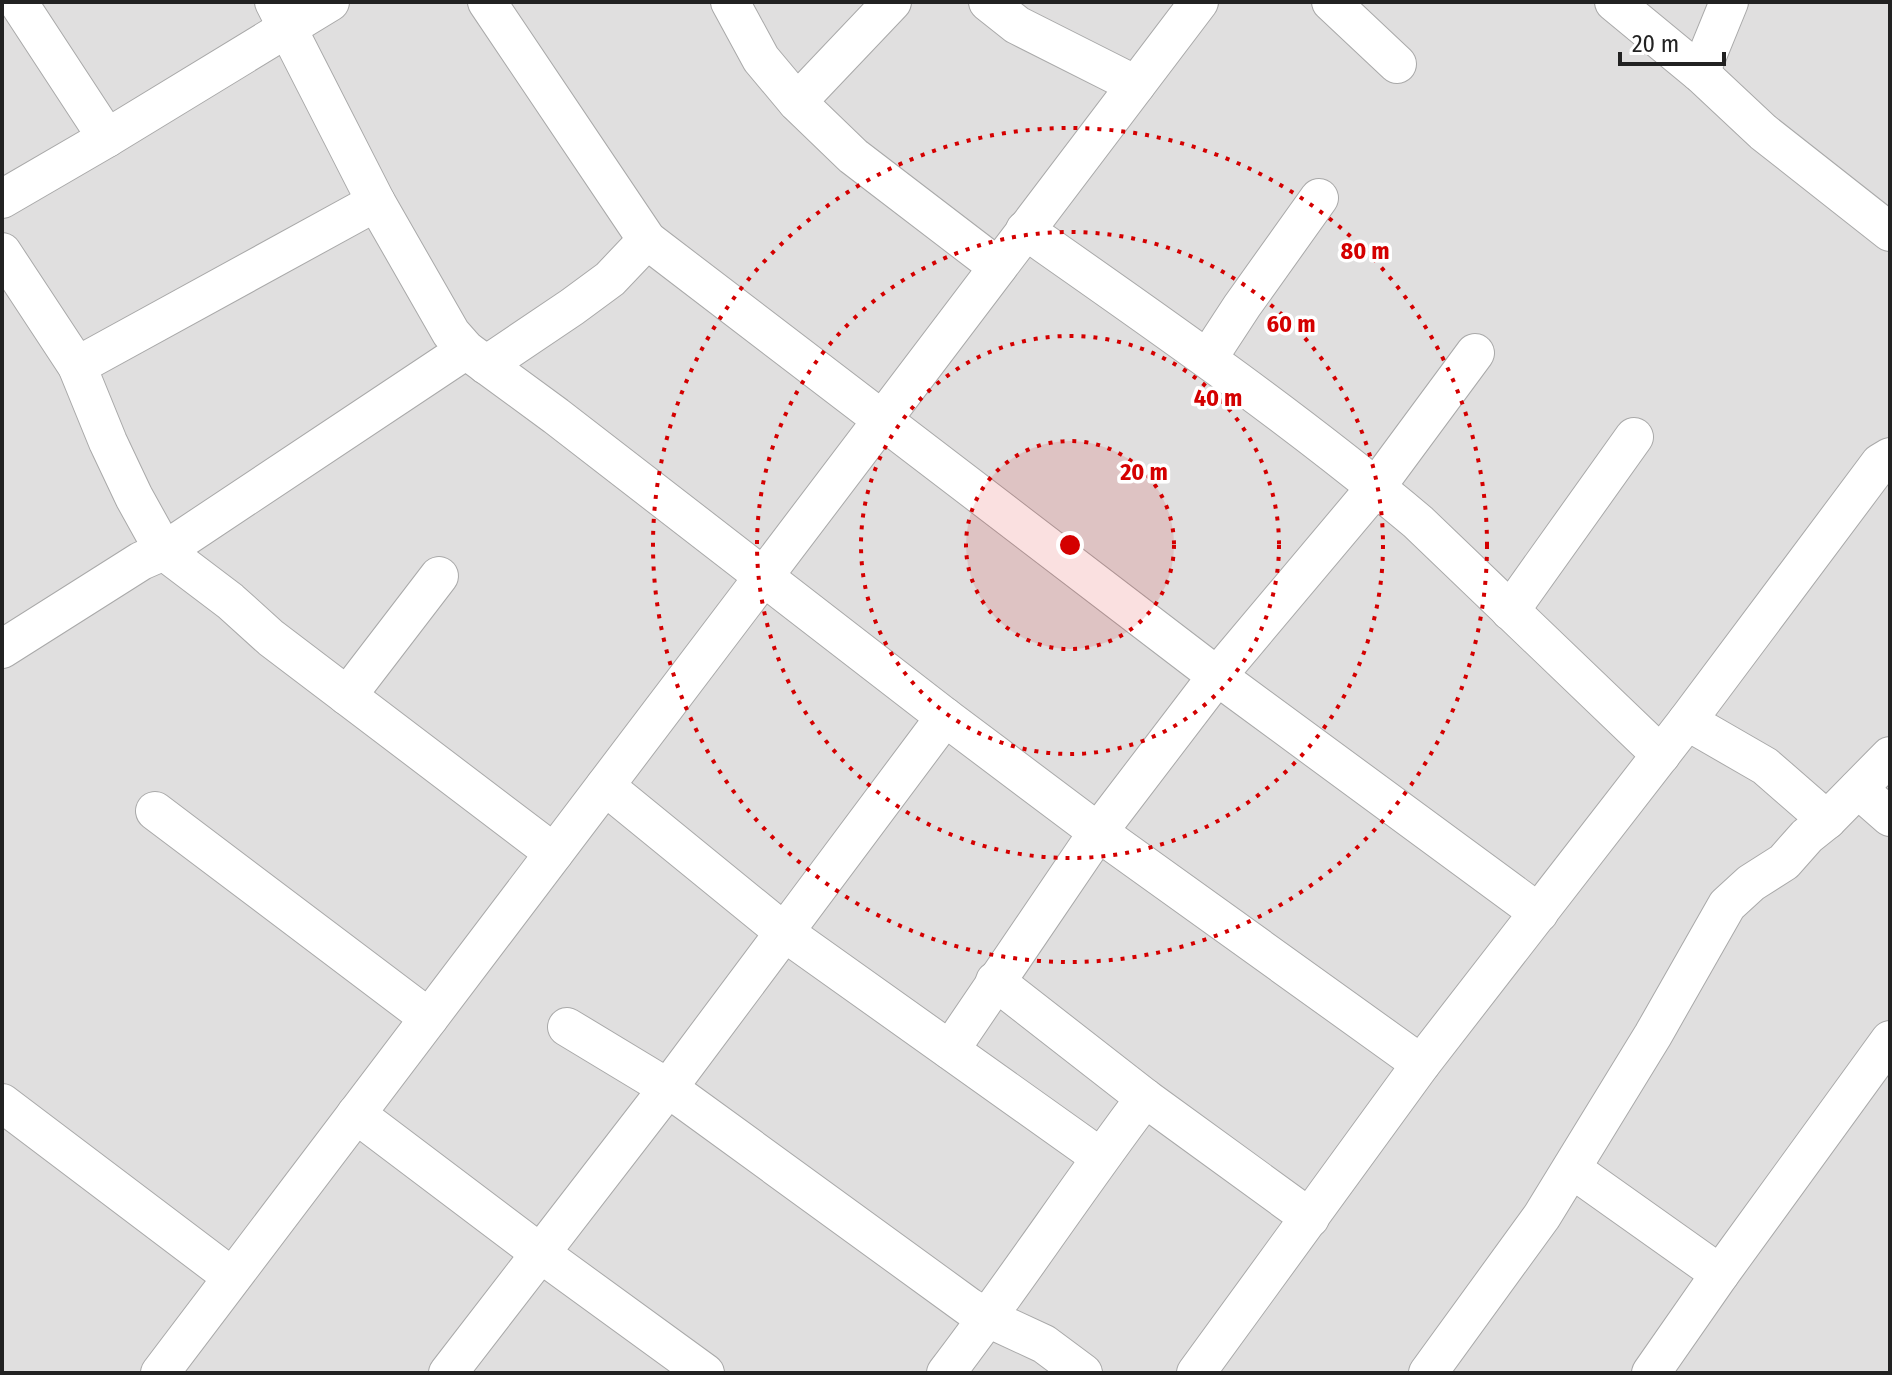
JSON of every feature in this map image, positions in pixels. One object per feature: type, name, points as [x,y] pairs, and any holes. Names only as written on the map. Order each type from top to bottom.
[{"type":"street","points":[[18,2],[107,138]]},
{"type":"street","points":[[2,199],[107,138],[281,15],[330,2]]},
{"type":"street","points":[[487,2],[647,240],[1217,676],[1539,913]]},
{"type":"street","points":[[730,2],[761,59],[797,102],[853,156],[998,267]]},
{"type":"street","points":[[797,102],[892,2]]},
{"type":"street","points":[[988,2],[1017,25],[1136,85]]},
{"type":"street","points":[[160,1373],[1199,2]]},
{"type":"street","points":[[1331,2],[1397,64]]},
{"type":"street","points":[[1614,2],[1700,73],[1763,132],[1890,232]]},
{"type":"street","points":[[1700,73],[1729,2]]},
{"type":"street","points":[[281,15],[376,202],[451,333],[476,358],[1098,832],[1421,1064]]},
{"type":"street","points":[[1208,358],[1319,198]]},
{"type":"street","points":[[77,366],[376,202]]},
{"type":"street","points":[[1025,230],[1208,358],[1376,487],[1418,522],[1661,755]]},
{"type":"street","points":[[2,649],[476,358],[572,307],[610,279],[647,240]]},
{"type":"street","points":[[2,252],[77,366],[108,442],[164,551],[230,601],[271,638],[554,853]]},
{"type":"street","points":[[950,1050],[1098,832],[1217,676],[1376,487],[1475,353]]},
{"type":"street","points":[[1510,611],[1634,437]]},
{"type":"street","points":[[1196,1373],[1421,1064],[1687,721],[1880,463],[1890,457]]},
{"type":"street","points":[[347,696],[439,576]]},
{"type":"street","points":[[448,1373],[668,1088],[945,717]]},
{"type":"street","points":[[1687,721],[1765,766],[1827,820]]},
{"type":"street","points":[[1428,1373],[1542,1216],[1653,1035],[1727,905],[1751,883],[1784,862],[1890,756]]},
{"type":"street","points":[[605,786],[784,932],[1100,1157]]},
{"type":"street","points":[[1858,789],[1890,817]]},
{"type":"street","points":[[155,811],[429,1018]]},
{"type":"street","points":[[995,981],[1145,1098],[1310,1218]]},
{"type":"street","points":[[567,1027],[668,1088],[922,1274],[988,1318],[1044,1344],[1083,1373]]},
{"type":"street","points":[[1651,1373],[1890,1040]]},
{"type":"street","points":[[946,1373],[1145,1098]]},
{"type":"street","points":[[2,1103],[232,1277]]},
{"type":"street","points":[[356,1114],[695,1370]]},
{"type":"street","points":[[1572,1169],[1720,1274]]},
{"type":"shaded area","points":[[2,2],[1890,2],[1890,1373],[2,1373]]}]
